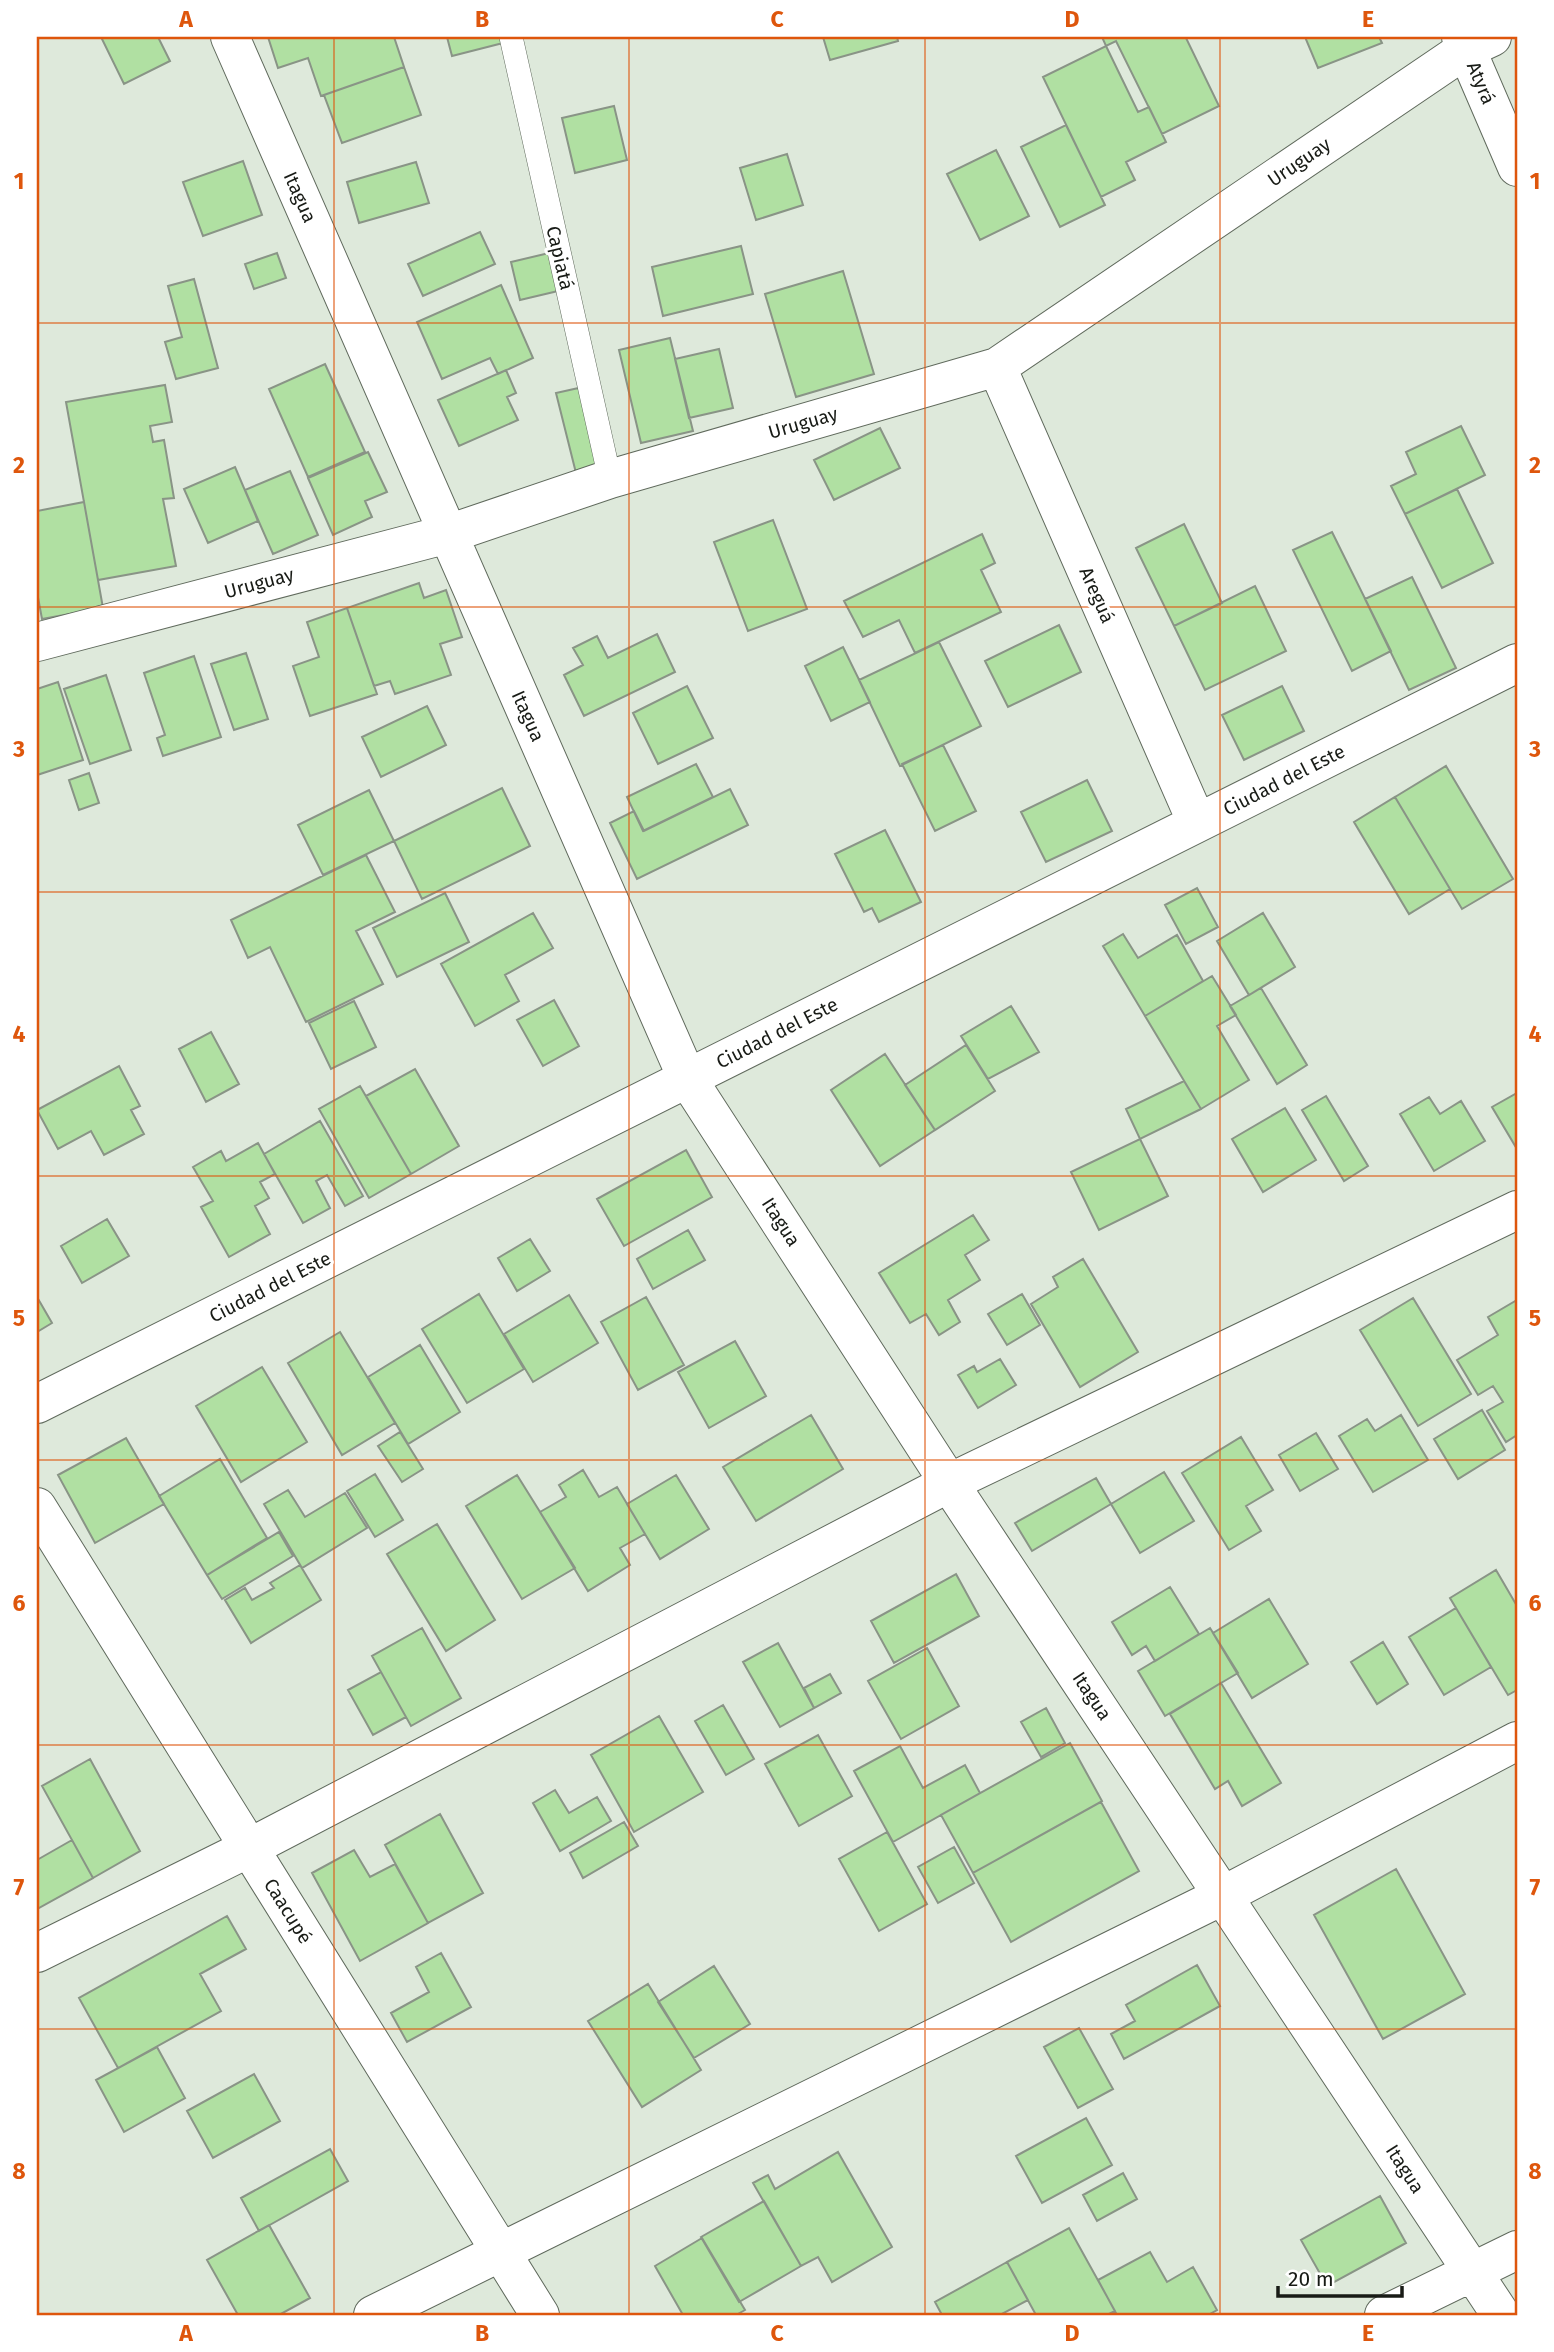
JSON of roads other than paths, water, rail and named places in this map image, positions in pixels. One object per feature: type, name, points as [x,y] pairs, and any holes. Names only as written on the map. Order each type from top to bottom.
[{"type":"street","name":"Itagua","points":[[230,37],[687,1078],[949,1482],[1501,2315]]},
{"type":"street","name":"Uruguay","points":[[37,642],[448,534],[610,480],[997,367],[1473,41]]},
{"type":"street","name":"Atyrá","points":[[1473,41],[1517,167]]},
{"type":"street","name":"Areguá","points":[[997,367],[1197,823]]},
{"type":"street","name":"Ciudad del Este","points":[[37,1404],[1517,663]]},
{"type":"street","points":[[37,1953],[249,1848],[949,1482],[1517,1210]]},
{"type":"street","name":"Caacupé","points":[[37,1507],[540,2315]]},
{"type":"street","points":[[373,2315],[1224,1895],[1517,1741]]},
{"type":"street","points":[[1384,2315],[1517,2250]]},
{"type":"lane","name":"Capiatá","points":[[511,37],[610,480]]}]
